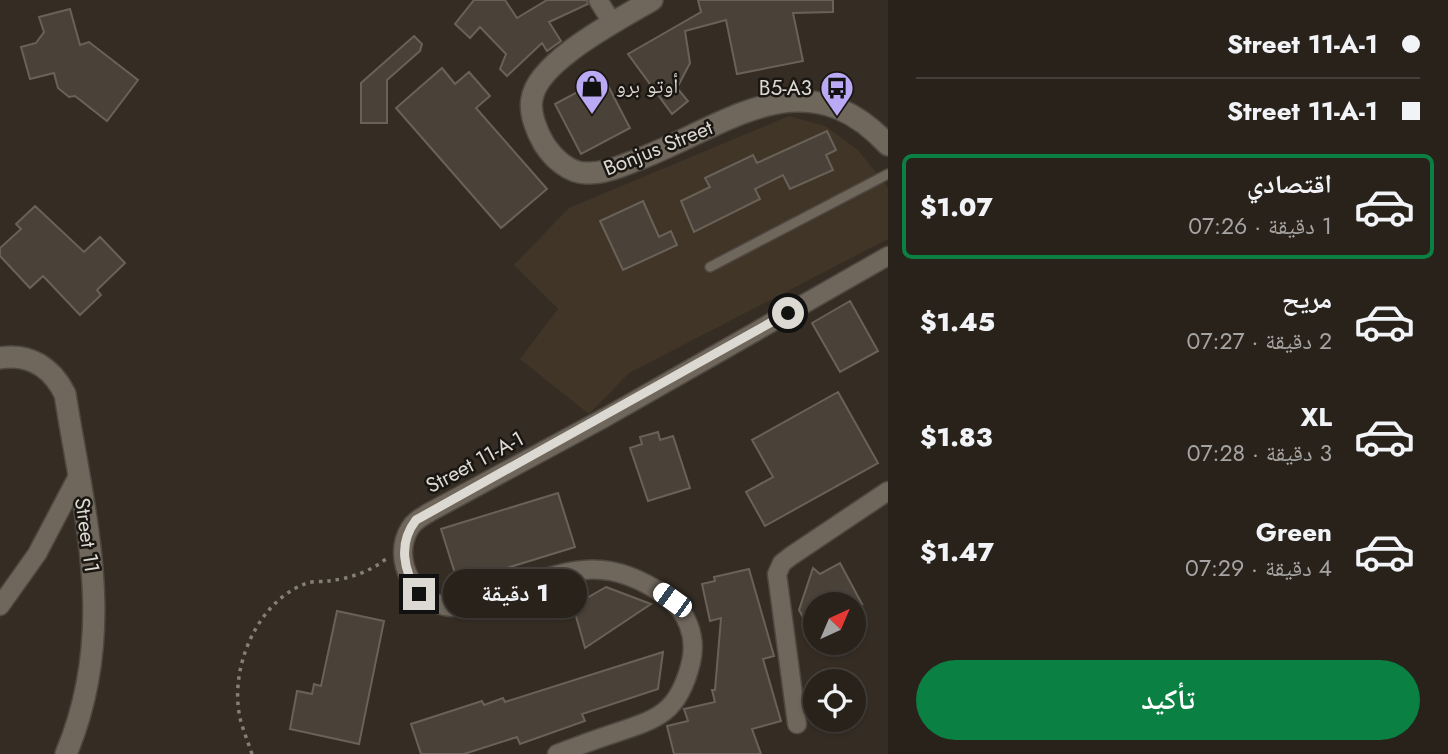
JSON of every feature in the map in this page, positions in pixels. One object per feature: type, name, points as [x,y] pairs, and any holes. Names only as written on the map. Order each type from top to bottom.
[{"type":"street","points":[[598,0],[613,24]]},
{"type":"street","name":"Bonjus Street","points":[[652,0],[550,69],[531,99],[540,138],[556,159],[573,170],[584,173],[608,170],[646,156],[742,112],[783,100],[833,108],[860,122],[888,145]]},
{"type":"street","name":"Street 11-A-1","points":[[405,542],[409,530],[423,516],[888,256]]},
{"type":"street","name":"Street 11","points":[[0,358],[29,359],[41,364],[59,382],[65,394],[78,476],[89,523],[95,611],[85,696],[66,754]]},
{"type":"street","points":[[0,606],[37,554],[78,476]]},
{"type":"street","points":[[797,724],[777,574],[782,563],[791,556],[888,491]]},
{"type":"street","points":[[405,542],[404,553],[410,580],[419,594],[439,604],[463,606],[542,579],[592,568],[609,568],[653,586],[684,614],[692,635],[693,656],[682,693],[674,705],[646,725],[557,754]]},
{"type":"lane","points":[[710,267],[888,174]]},
{"type":"path","points":[[252,754],[240,717],[238,683],[257,624],[274,604],[308,582],[330,581],[381,564],[405,542]]},
{"type":"shaded area","points":[[789,116],[825,126],[858,150],[888,188],[888,239],[629,373],[589,414],[520,359],[558,309],[514,265],[569,208]]},
{"type":"building","points":[[474,0],[505,0],[517,18],[547,0],[587,0],[588,4],[549,22],[561,41],[547,51],[542,43],[507,76],[500,69],[506,54],[480,27],[470,38],[455,24]]},
{"type":"building","points":[[698,0],[833,0],[833,12],[793,13],[803,61],[737,74],[726,20],[685,31],[690,63],[677,88],[688,101],[672,114],[628,54],[701,12]]},
{"type":"building","points":[[70,9],[80,45],[89,42],[138,80],[107,121],[75,96],[69,97],[58,88],[54,73],[30,79],[21,47],[36,43],[44,32],[39,17]]},
{"type":"building","points":[[414,36],[422,44],[420,51],[387,80],[387,123],[361,123],[361,83]]},
{"type":"building","points":[[442,68],[455,84],[469,72],[490,96],[476,108],[547,189],[501,228],[396,108]]},
{"type":"building","name":"أوتو برو","points":[[604,78],[630,128],[581,154],[555,104]]},
{"type":"building","points":[[827,131],[836,150],[826,155],[833,170],[790,189],[783,175],[755,189],[760,199],[694,232],[681,201],[710,187],[705,178],[753,155],[757,163]]},
{"type":"building","points":[[643,201],[659,237],[671,231],[677,245],[623,270],[600,221]]},
{"type":"building","points":[[35,206],[84,252],[100,237],[125,263],[97,290],[101,295],[80,315],[43,276],[30,288],[0,256],[0,248],[21,229],[16,224]]},
{"type":"building","points":[[850,301],[878,351],[840,372],[812,323]]},
{"type":"building","points":[[838,392],[878,463],[765,526],[746,492],[773,477],[752,440]]},
{"type":"building","points":[[658,432],[660,440],[673,436],[690,488],[648,501],[630,448],[642,444],[640,437]]},
{"type":"building","points":[[558,493],[575,547],[458,583],[441,529]]},
{"type":"building","points":[[840,563],[856,592],[805,592],[813,568],[820,574]]},
{"type":"building","points":[[749,569],[774,656],[763,659],[781,721],[752,729],[761,754],[674,754],[667,726],[688,721],[684,709],[715,702],[712,690],[715,690],[721,618],[710,621],[702,584],[715,581],[714,577]]},
{"type":"building","points":[[606,587],[651,604],[585,648],[573,606]]},
{"type":"building","points":[[803,598],[803,617],[799,610]]},
{"type":"building","points":[[337,611],[384,621],[359,744],[290,729],[297,691],[312,694],[314,684],[321,686]]},
{"type":"building","points":[[663,652],[658,689],[582,714],[585,721],[520,744],[517,737],[464,754],[421,754],[411,724],[482,701],[484,705],[503,698],[505,702]]},
{"type":"place","name":"أوتو برو","points":[[592,116]]},
{"type":"place","name":"B5-A3","points":[[837,118]]},
{"type":"route","points":[[419,594],[410,580],[404,553],[409,530],[416,520],[788,313]]}]
